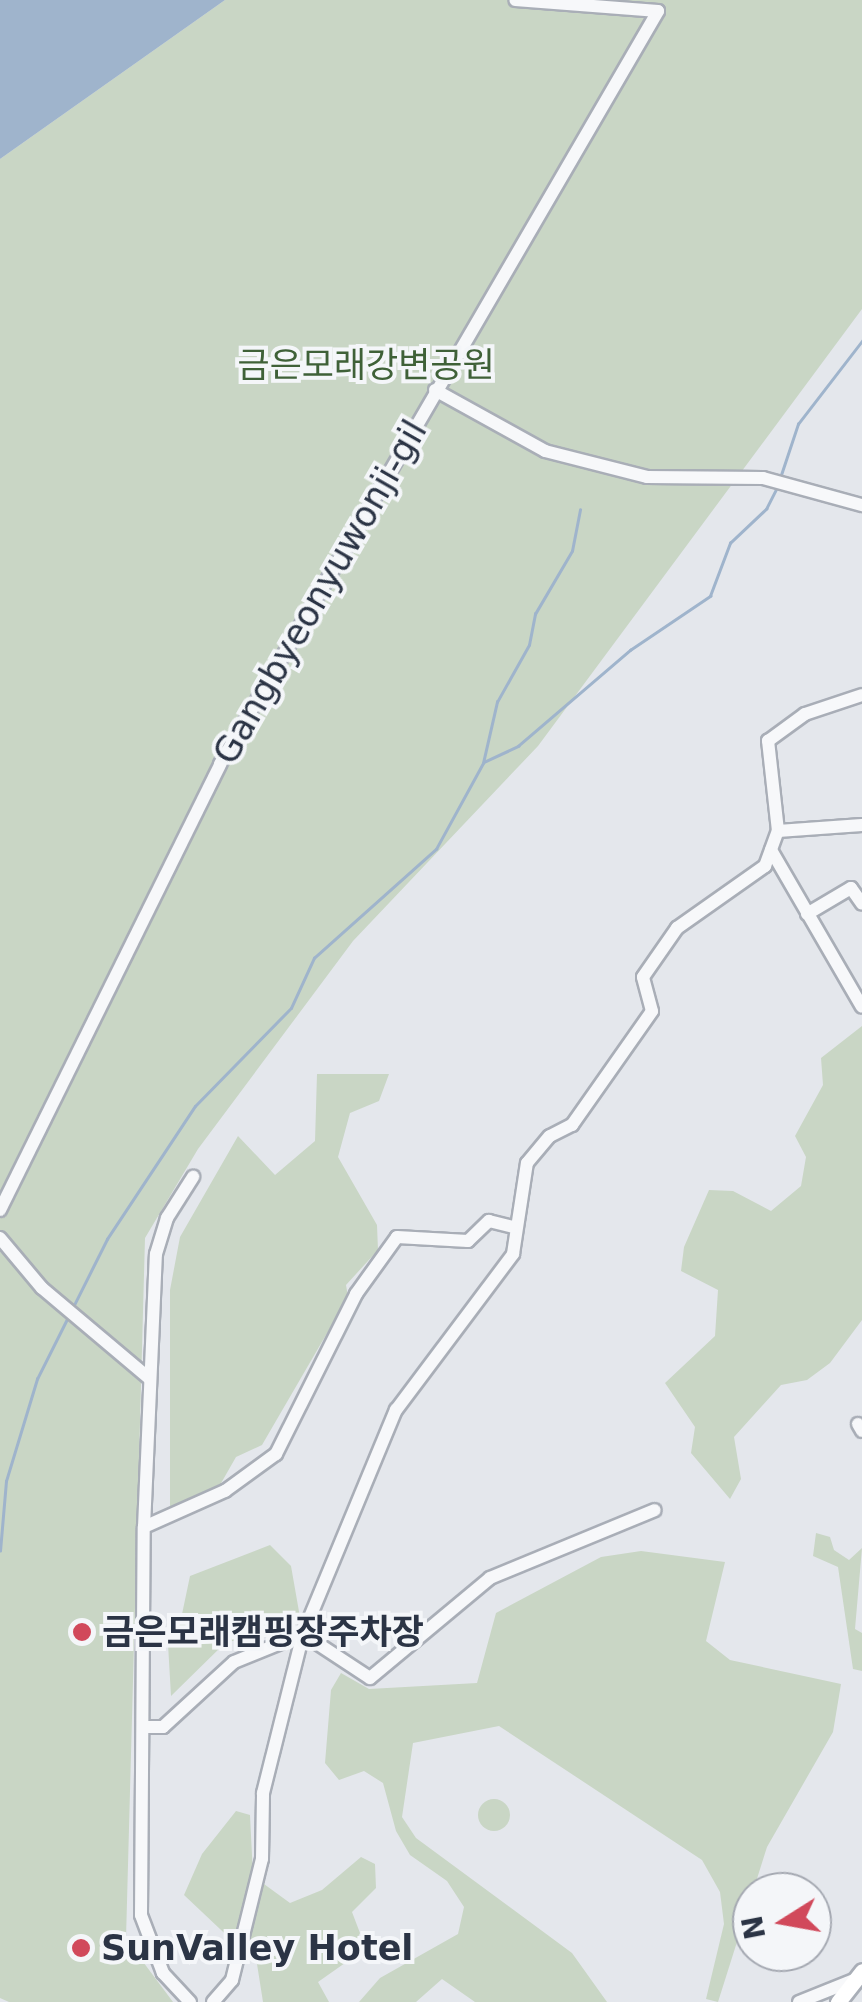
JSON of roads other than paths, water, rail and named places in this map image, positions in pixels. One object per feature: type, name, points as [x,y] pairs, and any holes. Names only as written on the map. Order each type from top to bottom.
[{"type":"main road","points":[[838,2002],[859,1975]]},
{"type":"main road","points":[[847,2002],[859,1975]]},
{"type":"street","name":"Gangbyeonyuwonji-gil","points":[[0,1210],[220,764],[323,597],[435,390],[658,11],[514,0]]},
{"type":"street","points":[[435,390],[545,451],[647,477],[774,481],[862,505]]},
{"type":"street","points":[[213,2002],[232,1980],[258,1876],[263,1793],[303,1634],[396,1410],[513,1254],[512,1226],[527,1164],[550,1136],[572,1125],[652,1011],[644,977],[677,928],[765,866],[778,831],[768,741],[805,714],[862,695]]},
{"type":"street","points":[[778,831],[862,825]]},
{"type":"street","points":[[770,850],[862,1008]]},
{"type":"street","points":[[807,914],[851,888],[862,904]]},
{"type":"street","points":[[190,2002],[163,1972],[142,1915],[144,1527],[156,1254],[168,1218],[193,1177]]},
{"type":"street","points":[[144,1527],[225,1491],[276,1454],[356,1294],[396,1237],[468,1241],[489,1220],[512,1226]]},
{"type":"street","points":[[0,1238],[42,1288],[150,1379]]},
{"type":"street","points":[[303,1634],[370,1678],[490,1578],[655,1510]]},
{"type":"street","points":[[144,1727],[163,1726],[234,1662],[303,1634]]},
{"type":"street","points":[[799,2002],[859,1975]]},
{"type":"water","points":[[0,0],[225,0],[0,159]]},
{"type":"waterway","points":[[781,475],[798,424],[862,341]]},
{"type":"waterway","points":[[484,762],[518,746],[630,650],[710,596],[730,543],[766,509],[777,487]]},
{"type":"waterway","points":[[73,1307],[107,1239],[195,1106],[291,1008],[314,958],[436,849],[483,763],[497,702],[529,645],[535,614],[572,551],[580,510]]},
{"type":"waterway","points":[[0,1551],[6,1481],[37,1379],[67,1319]]},
{"type":"place","name":"금은모래캠핑장주차장","points":[[82,1632]]},
{"type":"place","name":"SunValley Hotel","points":[[81,1948]]},
{"type":"park label","name":"금은모래강변공원","points":[[366,365]]}]
